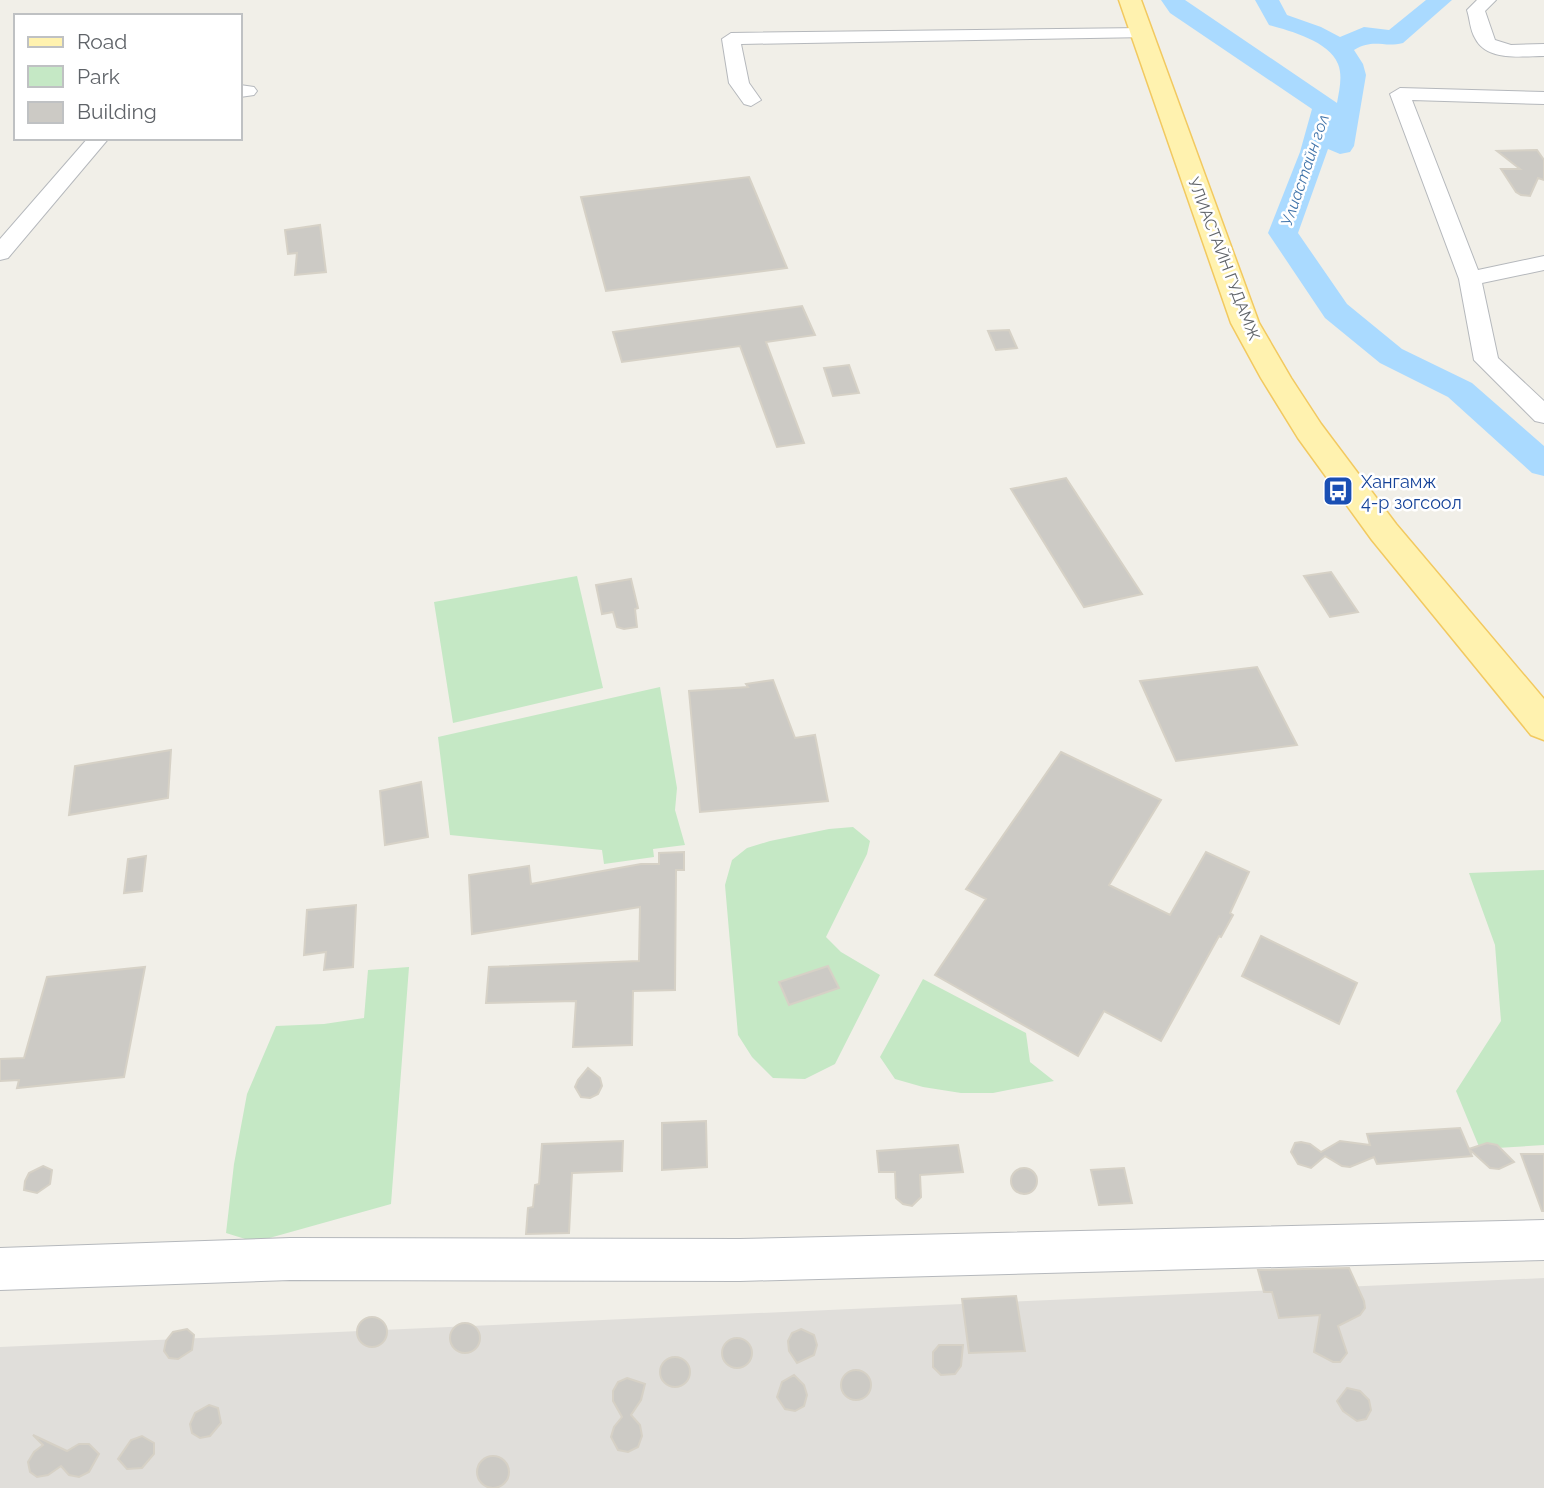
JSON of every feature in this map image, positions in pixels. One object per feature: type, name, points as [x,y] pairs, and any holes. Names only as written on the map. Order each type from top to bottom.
[{"type":"main road","name":"УЛИАСТАЙН ГУДАМЖ","points":[[1130,0],[1245,323],[1266,363],[1364,508],[1544,725]]},
{"type":"street","points":[[1487,0],[1476,10],[1484,39],[1492,46],[1507,50],[1544,50]]},
{"type":"street","points":[[751,100],[739,83],[731,39],[1143,33]]},
{"type":"street","points":[[1544,98],[1400,94],[1470,279],[1486,360],[1544,415]]},
{"type":"street","points":[[0,253],[97,140]]},
{"type":"street","points":[[1470,279],[1544,263]]},
{"type":"street","points":[[0,1269],[290,1259],[740,1260],[1544,1240]]},
{"type":"shaded area","points":[[1544,1278],[1544,1488],[0,1488],[0,1347]]},
{"type":"green space","points":[[577,576],[603,688],[453,723],[434,602]]},
{"type":"green space","points":[[660,687],[677,788],[675,810],[685,845],[653,849],[654,857],[604,864],[602,850],[450,835],[438,737]]},
{"type":"green space","points":[[853,827],[870,841],[867,854],[826,937],[841,952],[880,975],[835,1064],[805,1079],[773,1078],[752,1057],[738,1035],[725,885],[732,860],[747,848],[770,841]]},
{"type":"green space","points":[[1544,870],[1544,1145],[1480,1149],[1456,1091],[1501,1021],[1495,945],[1469,873]]},
{"type":"green space","points":[[409,967],[391,1204],[255,1242],[226,1233],[234,1164],[247,1094],[276,1026],[324,1024],[364,1018],[368,970]]},
{"type":"green space","points":[[923,979],[1026,1033],[1030,1062],[1054,1081],[993,1093],[961,1093],[895,1079],[880,1057]]},
{"type":"building","points":[[1537,150],[1544,160],[1544,180],[1538,178],[1530,196],[1521,195],[1516,192],[1501,169],[1520,169],[1497,151]]},
{"type":"building","points":[[749,177],[787,268],[606,291],[581,197]]},
{"type":"building","points":[[320,225],[326,272],[295,275],[297,253],[288,254],[285,230]]},
{"type":"building","points":[[802,306],[815,335],[766,342],[804,443],[777,447],[740,346],[622,362],[613,332]]},
{"type":"building","points":[[1009,330],[1017,348],[996,350],[988,331]]},
{"type":"building","points":[[849,365],[859,393],[833,396],[824,368]]},
{"type":"building","points":[[1066,478],[1142,594],[1084,607],[1011,489]]},
{"type":"building","points":[[1331,572],[1358,612],[1330,617],[1304,576]]},
{"type":"building","points":[[631,579],[638,608],[635,609],[637,627],[624,629],[617,627],[613,612],[602,614],[596,585]]},
{"type":"building","points":[[1257,667],[1297,745],[1176,761],[1140,681]]},
{"type":"building","points":[[773,680],[795,738],[815,735],[828,801],[700,812],[689,691],[748,687],[746,684]]},
{"type":"building","points":[[171,750],[168,798],[69,815],[75,766]]},
{"type":"building","points":[[1061,752],[1161,800],[1109,885],[1170,915],[1206,852],[1249,872],[1230,913],[1233,915],[1161,1041],[1104,1011],[1078,1056],[935,975],[986,899],[966,889]]},
{"type":"building","points":[[421,782],[428,837],[385,845],[380,791]]},
{"type":"building","points":[[684,852],[684,870],[676,870],[675,990],[633,991],[632,1045],[573,1047],[576,1001],[486,1003],[489,967],[639,961],[640,907],[472,934],[469,875],[529,866],[531,884],[641,864],[659,864],[659,853]]},
{"type":"building","points":[[146,856],[142,891],[124,893],[128,859]]},
{"type":"building","points":[[356,905],[353,967],[324,970],[326,952],[304,955],[307,910]]},
{"type":"building","points":[[1261,936],[1357,983],[1339,1024],[1242,976]]},
{"type":"building","points":[[828,966],[839,988],[789,1005],[779,982]]},
{"type":"building","points":[[145,967],[124,1077],[17,1088],[19,1080],[0,1081],[0,1059],[24,1058],[47,977]]},
{"type":"building","points":[[588,1068],[600,1078],[602,1086],[598,1094],[590,1098],[581,1097],[575,1087]]},
{"type":"building","points":[[706,1121],[707,1167],[662,1170],[662,1123]]},
{"type":"building","points":[[1460,1128],[1472,1156],[1377,1164],[1374,1157],[1350,1167],[1342,1166],[1325,1156],[1311,1168],[1298,1164],[1291,1152],[1295,1143],[1301,1142],[1310,1144],[1321,1152],[1340,1141],[1370,1145],[1367,1134]]},
{"type":"building","points":[[623,1141],[622,1171],[572,1173],[569,1233],[526,1234],[528,1208],[533,1207],[535,1185],[539,1184],[542,1144]]},
{"type":"building","points":[[1487,1143],[1497,1145],[1514,1162],[1499,1169],[1490,1168],[1469,1149]]},
{"type":"building","points":[[958,1145],[963,1172],[920,1175],[921,1197],[912,1206],[903,1204],[896,1198],[895,1172],[879,1172],[877,1151]]},
{"type":"building","points":[[1521,1154],[1544,1154],[1544,1211],[1542,1211]]},
{"type":"building","points":[[43,1166],[52,1170],[50,1184],[37,1193],[24,1190],[29,1173]]},
{"type":"building","points":[[1024,1168],[1034,1171],[1037,1181],[1034,1191],[1024,1194],[1014,1191],[1011,1181],[1014,1171]]},
{"type":"building","points":[[1124,1168],[1132,1203],[1099,1205],[1091,1170]]},
{"type":"building","points":[[1349,1268],[1365,1308],[1360,1315],[1338,1326],[1347,1353],[1340,1362],[1333,1362],[1314,1352],[1320,1315],[1279,1318],[1272,1292],[1264,1292],[1258,1270]]},
{"type":"building","points":[[1016,1296],[1025,1351],[969,1353],[962,1299]]},
{"type":"building","points":[[372,1317],[383,1321],[387,1332],[383,1343],[372,1347],[361,1343],[357,1332],[361,1321]]},
{"type":"building","points":[[465,1323],[476,1327],[480,1338],[476,1349],[465,1353],[454,1349],[450,1338],[454,1327]]},
{"type":"building","points":[[187,1329],[194,1335],[192,1350],[178,1359],[169,1358],[164,1351],[166,1341],[173,1332]]},
{"type":"building","points":[[801,1329],[814,1335],[817,1345],[814,1355],[797,1363],[789,1351],[788,1341],[792,1333]]},
{"type":"building","points":[[737,1338],[748,1342],[752,1353],[748,1364],[737,1368],[726,1364],[722,1353],[726,1342]]},
{"type":"building","points":[[939,1345],[963,1345],[961,1366],[955,1374],[941,1375],[933,1367],[933,1352]]},
{"type":"building","points":[[675,1357],[686,1361],[690,1372],[686,1383],[675,1387],[664,1383],[660,1372],[664,1361]]},
{"type":"building","points":[[856,1370],[867,1374],[871,1385],[867,1396],[856,1400],[845,1396],[841,1385],[845,1374]]},
{"type":"building","points":[[794,1375],[804,1385],[807,1395],[804,1406],[795,1411],[785,1409],[777,1397],[782,1382]]},
{"type":"building","points":[[627,1378],[645,1384],[641,1400],[631,1415],[640,1425],[642,1436],[638,1447],[628,1452],[618,1450],[611,1437],[614,1427],[622,1417],[613,1401],[613,1391],[618,1382]]},
{"type":"building","points":[[1347,1388],[1360,1391],[1369,1400],[1371,1410],[1366,1419],[1357,1421],[1343,1411],[1337,1401]]},
{"type":"building","points":[[209,1405],[218,1408],[221,1423],[210,1436],[200,1438],[192,1433],[190,1424],[195,1413]]},
{"type":"building","points":[[33,1435],[67,1451],[79,1444],[89,1444],[99,1454],[89,1472],[79,1477],[69,1475],[61,1466],[48,1475],[37,1477],[30,1472],[28,1462],[34,1452],[43,1445]]},
{"type":"building","points":[[142,1436],[154,1443],[154,1454],[142,1468],[127,1469],[118,1459],[131,1440]]},
{"type":"building","points":[[493,1456],[504,1461],[509,1472],[504,1483],[493,1488],[482,1483],[477,1472],[482,1461]]},
{"type":"waterway","name":"Улиастайн гол","points":[[1173,0],[1178,8],[1326,107],[1314,152],[1283,233],[1336,311],[1391,356],[1460,390],[1544,465]]},
{"type":"waterway","points":[[1267,0],[1278,20],[1325,38],[1345,54],[1351,64],[1352,93],[1340,146]]},
{"type":"waterway","points":[[1340,48],[1364,34],[1394,38],[1440,0]]},
{"type":"place","name":"Хангамж 4-р зогсоол","points":[[1338,491]]}]
